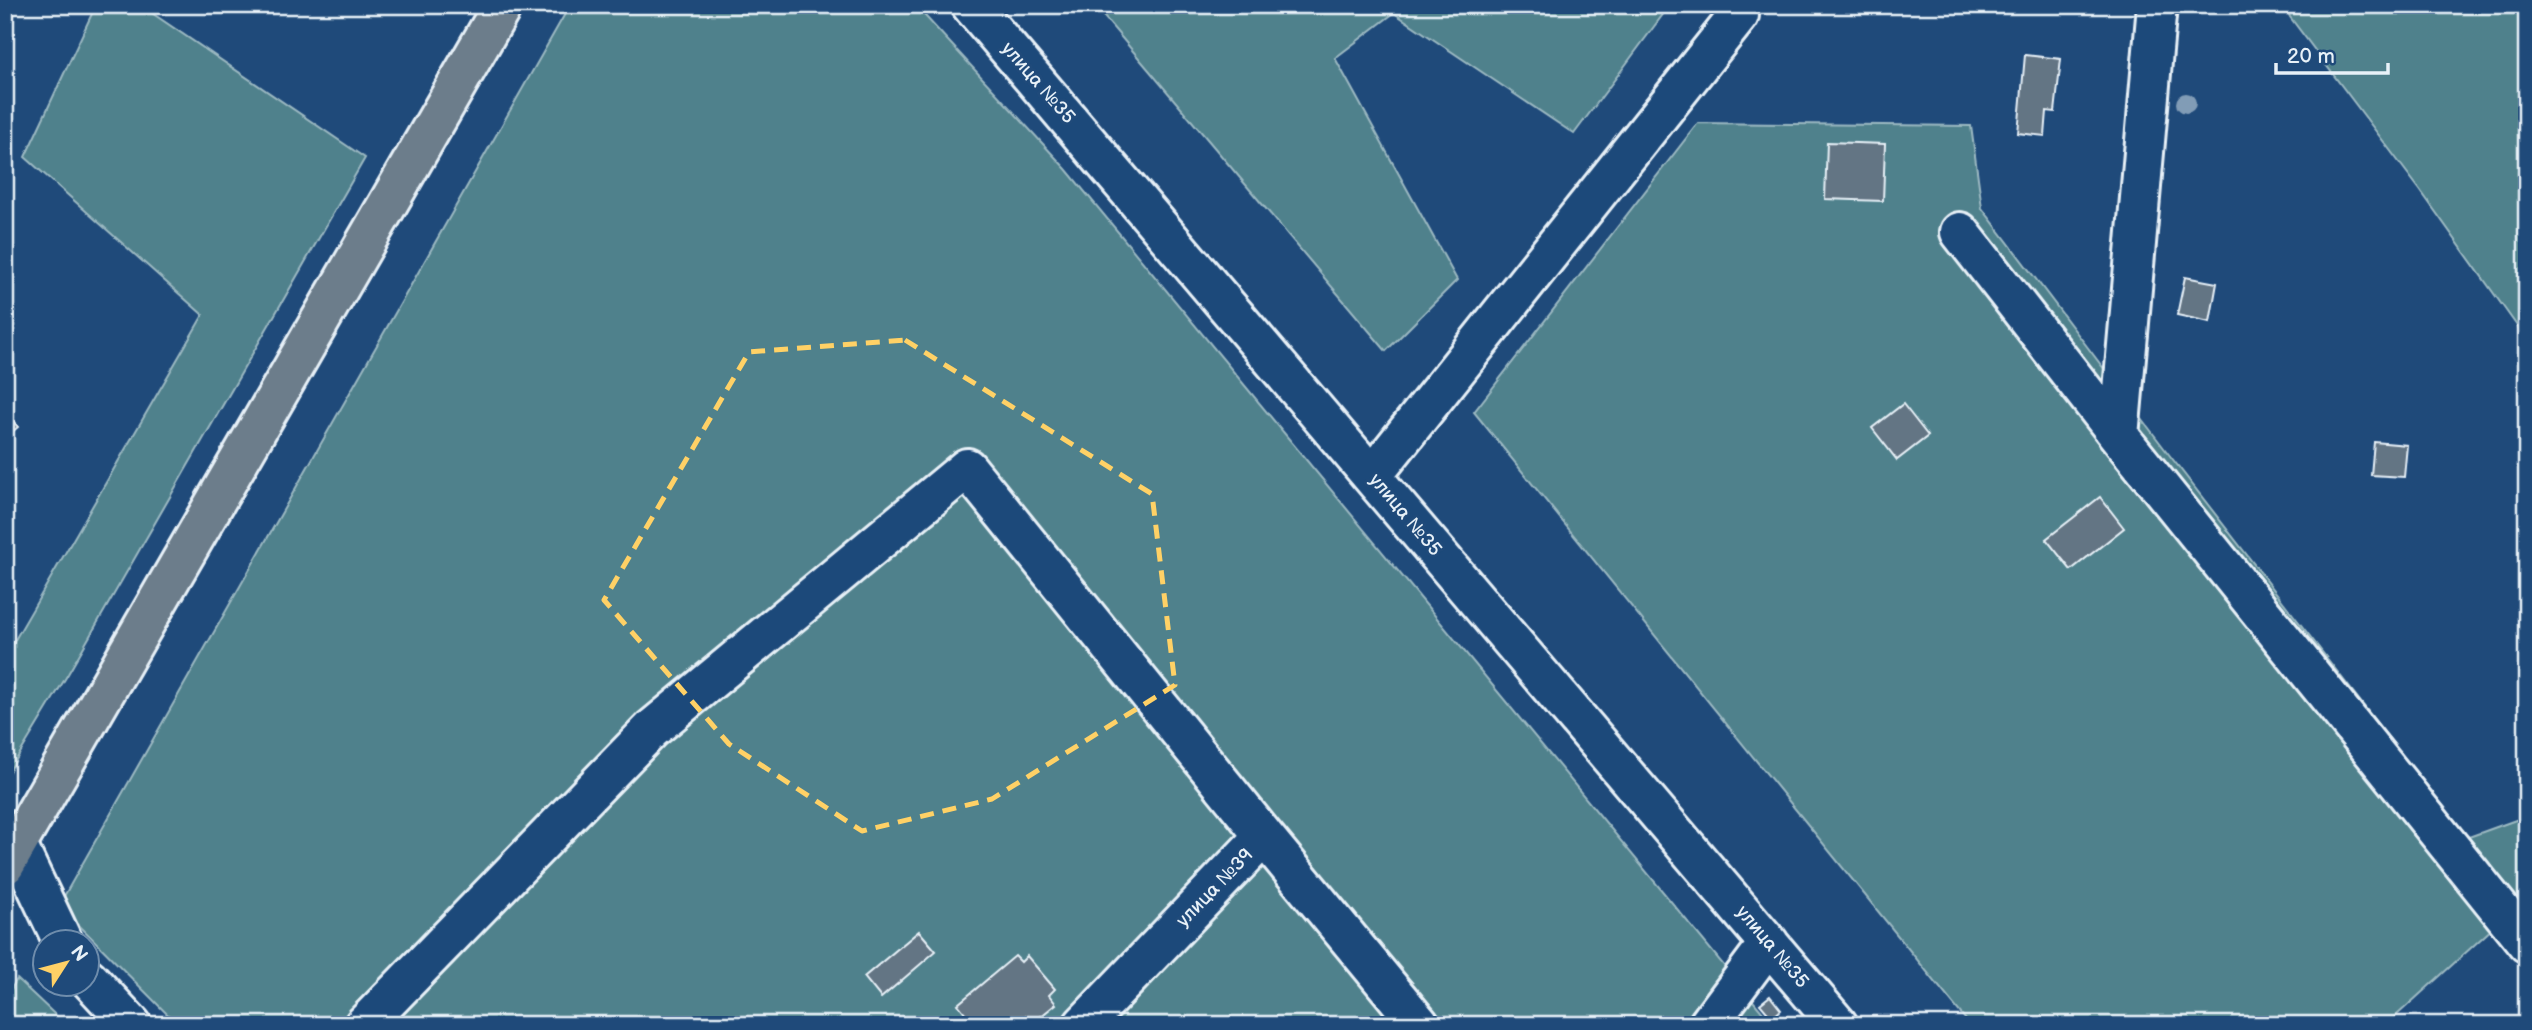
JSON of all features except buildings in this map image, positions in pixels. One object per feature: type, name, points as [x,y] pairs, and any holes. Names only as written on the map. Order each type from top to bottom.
[{"type":"main road","points":[[11,855],[503,5]]},
{"type":"street","name":"улица №35","points":[[971,5],[1838,1025]]},
{"type":"street","points":[[2119,436],[2157,5]]},
{"type":"street","points":[[1372,476],[1739,15]]},
{"type":"street","points":[[1959,232],[2119,436],[2527,943]]},
{"type":"street","points":[[364,1025],[652,729],[967,468],[1264,836]]},
{"type":"street","name":"улица №39","points":[[1083,1025],[1264,836],[1420,1025]]},
{"type":"street","points":[[11,855],[54,928]]},
{"type":"street","points":[[1708,1025],[1769,943]]},
{"type":"street","points":[[102,993],[132,1025]]},
{"type":"highlighted area","points":[[905,340],[1152,494],[1175,685],[992,799],[862,831],[729,744],[604,600],[749,352]]},
{"type":"green space","points":[[96,5],[140,5],[365,158],[68,674],[5,778],[5,657],[203,315],[25,157]]},
{"type":"green space","points":[[570,5],[915,5],[1066,169],[1773,1025],[178,1025],[102,948],[102,928],[82,928],[59,905]]},
{"type":"green space","points":[[1094,5],[1670,5],[1574,134],[1394,13],[1335,58],[1457,280],[1386,351]]},
{"type":"green space","points":[[2285,5],[2527,5],[2527,340],[2420,190],[2290,17]]},
{"type":"green space","points":[[1698,123],[1971,126],[1982,208],[2466,838],[2527,816],[2527,897],[2386,1025],[1970,1025],[1474,412]]},
{"type":"green space","points":[[17,979],[32,993],[32,998],[37,998],[66,1025],[5,1025],[5,999]]}]
